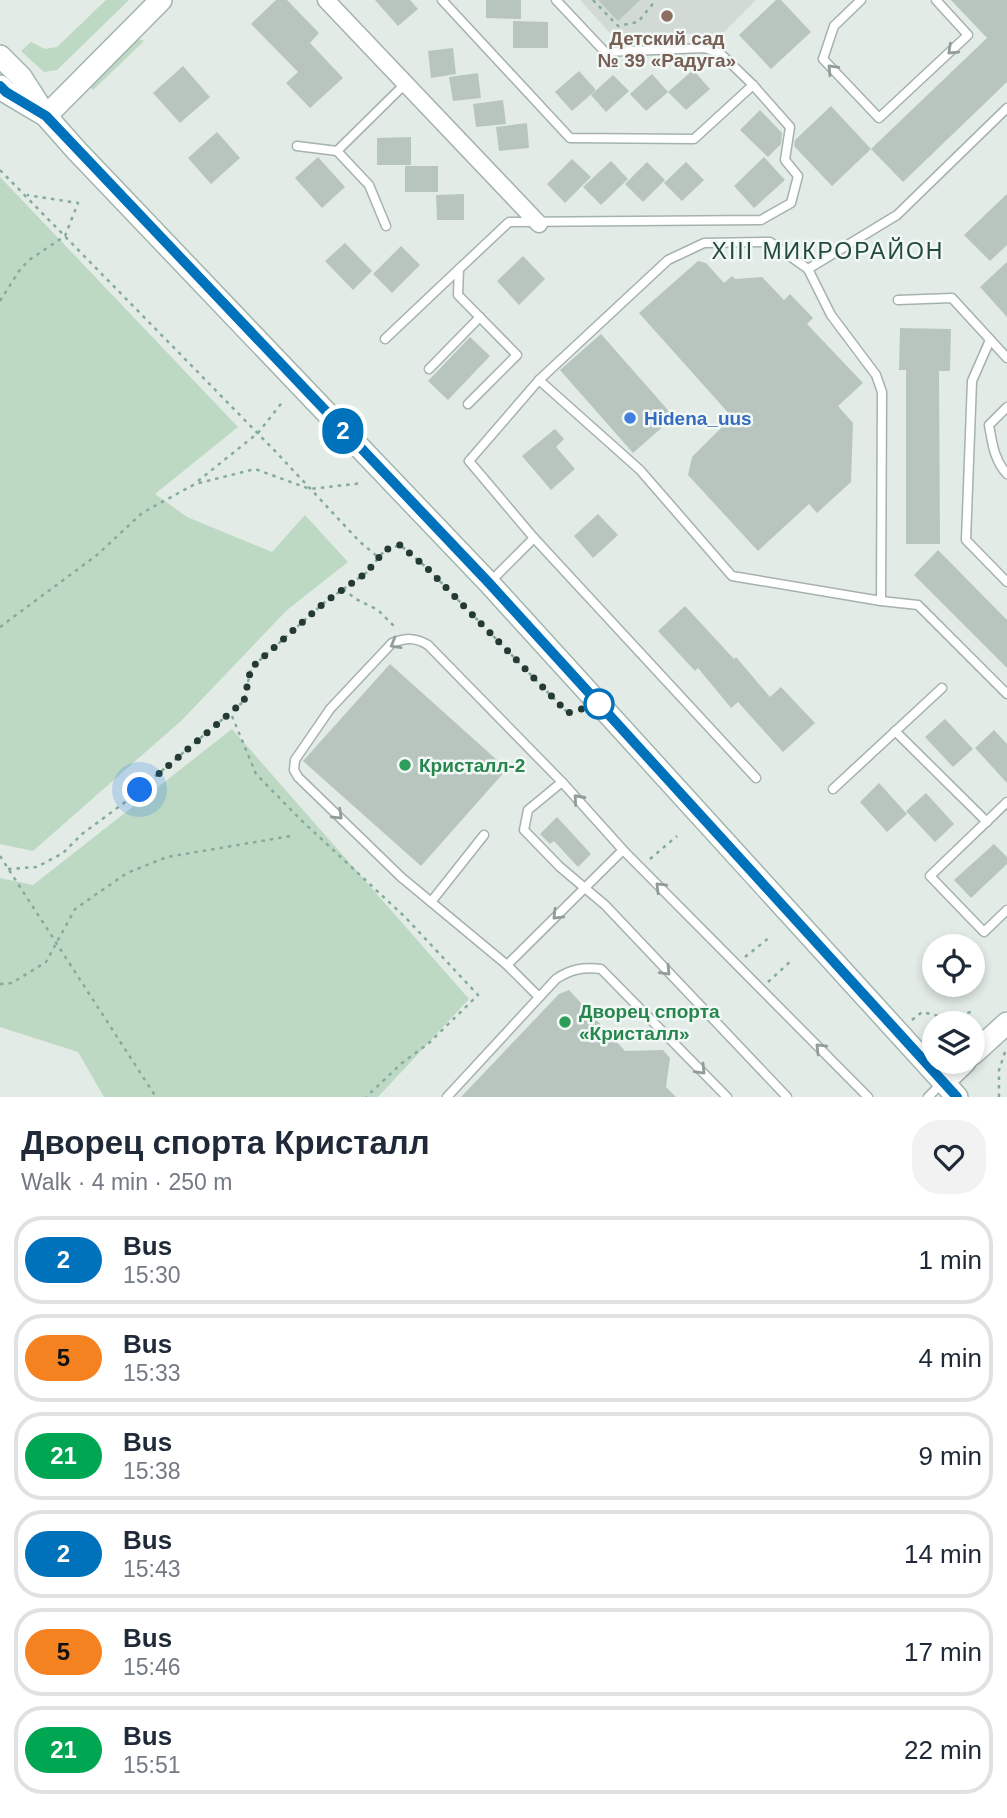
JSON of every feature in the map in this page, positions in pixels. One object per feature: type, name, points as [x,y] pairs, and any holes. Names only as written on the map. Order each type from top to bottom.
[{"type":"main road","points":[[46,116],[161,0]]},
{"type":"main road","points":[[0,56],[20,77],[46,116],[489,583],[950,1089]]},
{"type":"main road","points":[[0,86],[46,116]]},
{"type":"main road","points":[[985,1043],[1007,1023]]},
{"type":"street","points":[[331,2],[539,224]]},
{"type":"lane","points":[[442,0],[570,138],[694,139],[753,85]]},
{"type":"lane","points":[[385,339],[509,222],[539,224],[761,220],[791,203],[798,176],[785,160],[790,127],[720,53],[704,48],[605,52],[555,0]]},
{"type":"lane","points":[[861,0],[834,26],[823,59],[879,118],[968,35],[936,0]]},
{"type":"lane","points":[[337,151],[405,83]]},
{"type":"lane","points":[[808,269],[897,215],[1007,108]]},
{"type":"lane","points":[[297,146],[337,151],[369,185],[386,226]]},
{"type":"lane","points":[[756,778],[534,538],[469,461],[539,380],[668,260],[704,243],[770,242],[808,269],[831,315],[876,375],[882,392],[881,601]]},
{"type":"lane","points":[[459,269],[458,295],[517,355],[468,404]]},
{"type":"lane","points":[[898,300],[952,298],[1007,358]]},
{"type":"lane","points":[[429,369],[480,317]]},
{"type":"lane","points":[[990,340],[972,381],[966,540],[1007,582]]},
{"type":"lane","points":[[539,380],[640,470],[732,576],[918,605],[1007,694]]},
{"type":"lane","points":[[1007,407],[989,425],[993,449],[1007,474]]},
{"type":"lane","points":[[489,583],[534,538]]},
{"type":"lane","points":[[539,998],[507,965],[401,877],[294,770],[295,760],[330,709],[392,643],[406,638],[418,639],[428,645],[562,782],[624,850],[868,1097]]},
{"type":"lane","points":[[833,789],[942,688]]},
{"type":"lane","points":[[895,731],[986,822]]},
{"type":"lane","points":[[562,782],[528,810],[524,831],[605,905],[787,1097]]},
{"type":"lane","points":[[1007,802],[930,876],[984,932],[1007,910]]},
{"type":"lane","points":[[431,902],[484,835]]},
{"type":"lane","points":[[507,965],[624,850]]},
{"type":"lane","points":[[447,1097],[556,979],[566,972],[583,967],[600,969],[727,1097]]},
{"type":"lane","points":[[928,1097],[950,1089]]},
{"type":"path","points":[[593,0],[618,26],[638,23],[656,0]]},
{"type":"path","points":[[0,170],[378,557]]},
{"type":"path","points":[[0,301],[29,260],[65,236],[78,203],[24,194]]},
{"type":"path","points":[[0,627],[97,555],[142,513],[195,484],[258,433],[284,400]]},
{"type":"path","points":[[195,484],[255,469],[310,489],[362,483]]},
{"type":"path","points":[[8,869],[37,867],[63,853],[82,834],[124,803],[244,701],[251,668],[325,602],[366,573],[385,550],[400,545],[427,568],[568,713]]},
{"type":"path","points":[[343,589],[378,610],[406,638]]},
{"type":"path","points":[[231,714],[256,774],[405,917],[478,995],[429,1043],[402,1063],[366,1097]]},
{"type":"path","points":[[0,984],[12,984],[46,962],[75,909],[127,873],[167,857],[291,836]]},
{"type":"path","points":[[649,860],[677,836]]},
{"type":"path","points":[[0,856],[156,1097]]},
{"type":"path","points":[[744,958],[770,937]]},
{"type":"path","points":[[767,983],[792,960]]},
{"type":"path","points":[[900,1032],[922,1012]]},
{"type":"path","points":[[999,1097],[999,1070],[1005,1050]]},
{"type":"shaded area","name":"Детский сад № 39 «Радуга»","points":[[580,0],[756,0],[722,34],[610,33]]},
{"type":"green space","points":[[106,0],[129,0],[57,70],[44,72],[21,51],[31,42],[45,49],[57,47]]},
{"type":"green space","points":[[134,40],[144,41],[93,90],[87,84]]},
{"type":"green space","points":[[0,177],[238,427],[155,494],[187,517],[272,552],[305,515],[348,562],[287,610],[182,720],[33,851],[0,844]]},
{"type":"green space","points":[[232,729],[469,999],[378,1097],[104,1097],[78,1052],[0,1027],[0,878],[33,885]]},
{"type":"building","points":[[276,0],[287,0],[319,33],[310,43],[343,78],[310,108],[286,83],[298,72],[251,24]]},
{"type":"building","points":[[375,0],[410,0],[418,9],[398,26]]},
{"type":"building","points":[[486,0],[521,0],[521,19],[486,18]]},
{"type":"building","points":[[598,0],[640,0],[618,21]]},
{"type":"building","points":[[776,0],[781,0],[811,32],[771,69],[739,35]]},
{"type":"building","points":[[951,0],[1007,0],[1007,82],[903,182],[871,149],[987,38]]},
{"type":"building","points":[[513,21],[548,22],[548,48],[513,48]]},
{"type":"building","points":[[453,48],[456,74],[431,78],[428,51]]},
{"type":"building","points":[[183,66],[210,97],[180,123],[153,93]]},
{"type":"building","points":[[693,70],[710,89],[686,110],[668,92]]},
{"type":"building","points":[[579,71],[596,90],[572,111],[555,92]]},
{"type":"building","points":[[478,73],[481,98],[453,101],[449,77]]},
{"type":"building","points":[[652,74],[668,92],[646,111],[630,94]]},
{"type":"building","points":[[613,75],[629,91],[606,112],[591,95]]},
{"type":"building","points":[[503,100],[506,124],[476,127],[473,104]]},
{"type":"building","points":[[831,106],[871,149],[832,186],[794,146],[795,140]]},
{"type":"building","points":[[760,110],[782,133],[781,144],[768,157],[740,130]]},
{"type":"building","points":[[527,123],[529,148],[499,151],[496,127]]},
{"type":"building","points":[[217,132],[240,158],[211,184],[188,158]]},
{"type":"building","points":[[411,137],[411,165],[377,165],[377,138]]},
{"type":"building","points":[[318,157],[345,187],[322,208],[295,178]]},
{"type":"building","points":[[764,157],[785,180],[754,208],[734,186]]},
{"type":"building","points":[[572,159],[591,177],[565,203],[547,184]]},
{"type":"building","points":[[611,161],[628,179],[601,205],[583,187]]},
{"type":"building","points":[[647,162],[665,180],[643,202],[625,184]]},
{"type":"building","points":[[686,162],[704,180],[682,201],[664,183]]},
{"type":"building","points":[[405,166],[438,166],[438,192],[405,192]]},
{"type":"building","points":[[464,194],[464,220],[437,220],[436,195]]},
{"type":"building","points":[[1007,194],[1007,245],[990,261],[964,235]]},
{"type":"building","points":[[345,243],[372,271],[353,290],[325,261]]},
{"type":"building","points":[[401,246],[420,265],[392,293],[373,274]]},
{"type":"building","points":[[523,256],[545,279],[519,305],[497,281]]},
{"type":"building","points":[[698,261],[706,263],[724,283],[732,276],[735,279],[762,277],[784,300],[790,294],[813,318],[807,324],[863,383],[838,406],[853,423],[851,482],[817,513],[809,504],[758,551],[688,475],[692,457],[732,417],[639,313]]},
{"type":"building","points":[[1007,262],[1007,317],[980,287]]},
{"type":"building","points":[[900,328],[951,329],[950,371],[939,371],[940,544],[906,544],[906,370],[899,370]]},
{"type":"building","points":[[601,334],[674,417],[633,453],[560,370]]},
{"type":"building","points":[[470,337],[490,356],[448,400],[428,381]]},
{"type":"building","points":[[555,429],[564,439],[556,447],[575,469],[551,490],[522,456]]},
{"type":"building","points":[[598,514],[618,535],[593,558],[574,536]]},
{"type":"building","points":[[938,550],[1007,620],[1007,668],[914,575]]},
{"type":"building","points":[[685,606],[734,659],[736,657],[770,697],[781,687],[815,723],[783,752],[738,702],[731,708],[698,668],[695,671],[658,631]]},
{"type":"building","name":"Кристалл-2","points":[[390,664],[507,769],[421,866],[303,761]]},
{"type":"building","points":[[945,719],[973,749],[953,767],[925,737]]},
{"type":"building","points":[[994,730],[1007,744],[1007,783],[975,748]]},
{"type":"building","points":[[879,783],[907,814],[887,832],[860,802]]},
{"type":"building","points":[[926,793],[954,824],[935,842],[906,811]]},
{"type":"building","points":[[557,817],[591,854],[578,867],[554,841],[550,844],[540,834]]},
{"type":"building","points":[[994,844],[1007,857],[1007,864],[971,898],[954,880]]},
{"type":"building","name":"Дворец спорта «Кристалл»","points":[[569,990],[625,1051],[663,1050],[670,1058],[666,1087],[676,1097],[461,1097],[559,994]]},
{"type":"bus line","name":"2","points":[[0,86],[46,116],[489,583],[957,1097]]},
{"type":"place","name":"Детский сад № 39 «Радуга»","points":[[667,16]]},
{"type":"place","name":"Hidena_uus","points":[[630,418]]},
{"type":"place","name":"Кристалл-2","points":[[405,765]]},
{"type":"place","name":"Дворец спорта «Кристалл»","points":[[565,1022]]},
{"type":"district","name":"XIII МИКРОРАЙОН","points":[[828,251]]},
{"type":"route","points":[[140,790],[244,701],[251,668],[325,602],[366,573],[385,550],[400,545],[427,568],[568,713],[599,704]]}]
